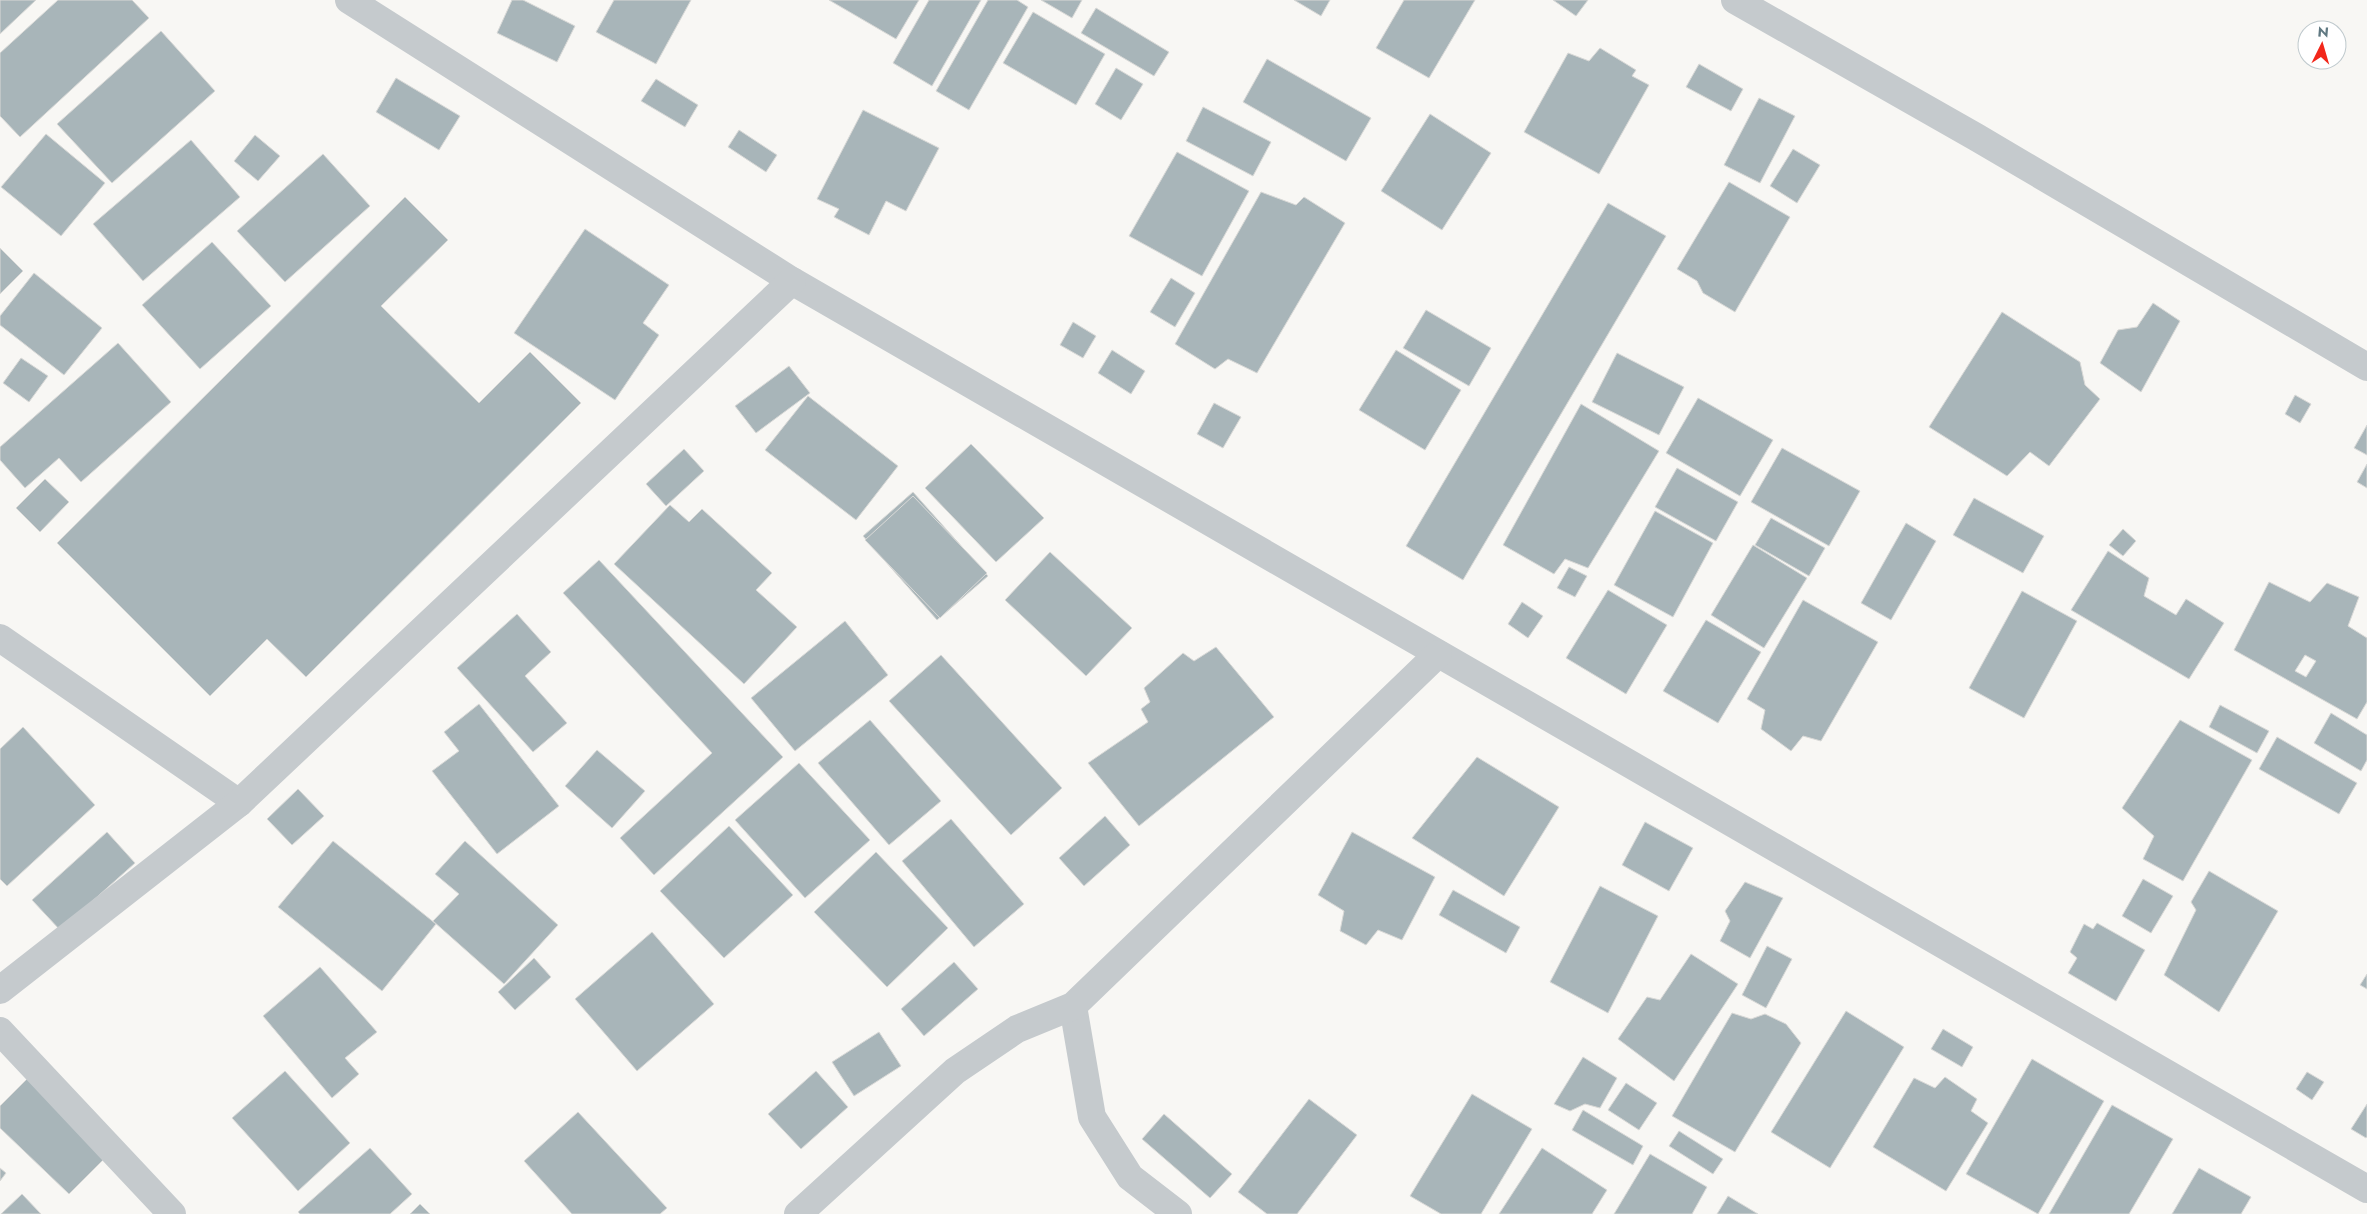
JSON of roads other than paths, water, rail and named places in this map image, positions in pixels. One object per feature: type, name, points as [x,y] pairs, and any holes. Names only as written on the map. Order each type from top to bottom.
[{"type":"street","points":[[349,0],[792,281],[2367,1190]]},
{"type":"street","points":[[1735,0],[1976,137],[2367,367]]},
{"type":"street","points":[[0,990],[239,804],[792,281]]},
{"type":"street","points":[[0,638],[239,804]]},
{"type":"street","points":[[798,1214],[955,1071],[1017,1029],[1073,1006],[1438,654]]},
{"type":"street","points":[[1073,1006],[1092,1117],[1130,1178],[1178,1214]]},
{"type":"street","points":[[0,1031],[172,1214]]}]
